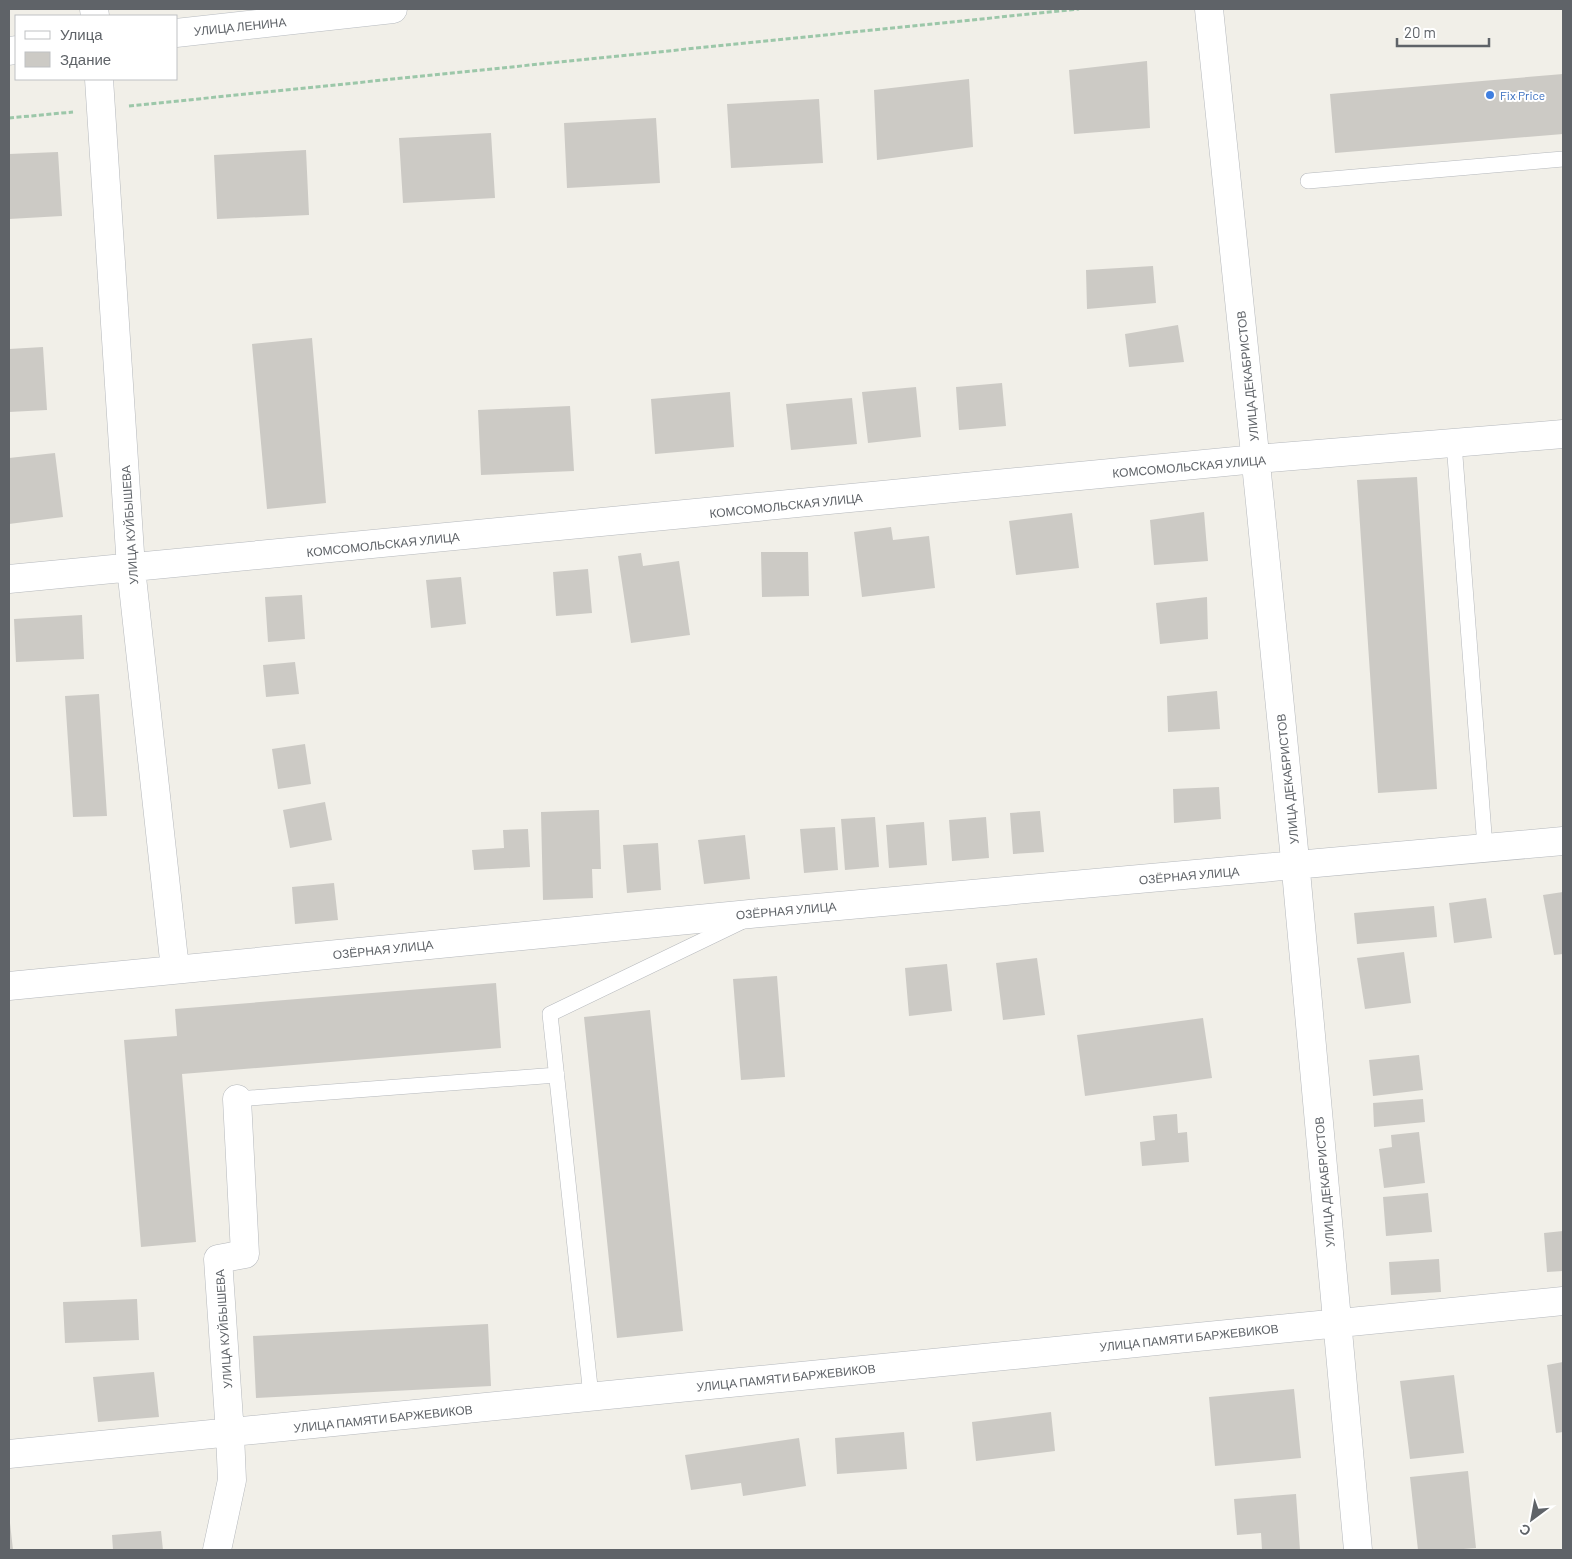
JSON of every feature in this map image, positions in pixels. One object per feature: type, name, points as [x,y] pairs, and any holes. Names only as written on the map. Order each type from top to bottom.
[{"type":"street","name":"УЛИЦА ЛЕНИНА","points":[[178,33],[310,13],[393,9]]},
{"type":"street","name":"УЛИЦА ДЕКАБРИСТОВ","points":[[1209,9],[1296,865],[1358,1550]]},
{"type":"street","name":"УЛИЦА КУЙБЫШЕВА","points":[[99,80],[131,568],[175,969]]},
{"type":"street","name":"КОМСОМОЛЬСКАЯ УЛИЦА","points":[[9,580],[1256,459],[1563,434]]},
{"type":"street","name":"ОЗЁРНАЯ УЛИЦА","points":[[9,986],[760,912],[1563,841]]},
{"type":"street","name":"УЛИЦА КУЙБЫШЕВА","points":[[217,1550],[232,1480],[218,1259],[245,1254],[237,1099]]},
{"type":"street","name":"УЛИЦА ПАМЯТИ БАРЖЕВИКОВ","points":[[9,1454],[230,1434],[1336,1322],[1563,1302]]},
{"type":"lane","points":[[1308,180],[1563,159]]},
{"type":"lane","points":[[1454,442],[1485,847]]},
{"type":"lane","points":[[591,1396],[550,1014],[760,912]]},
{"type":"lane","points":[[237,1099],[557,1075]]},
{"type":"path","points":[[9,118],[1079,9]]},
{"type":"building","points":[[1147,61],[1150,128],[1074,134],[1069,70]]},
{"type":"building","points":[[1563,74],[1563,134],[1335,153],[1330,94]]},
{"type":"building","points":[[969,79],[973,147],[877,160],[874,90]]},
{"type":"building","points":[[819,99],[823,163],[731,168],[727,104]]},
{"type":"building","points":[[656,118],[660,183],[567,188],[564,123]]},
{"type":"building","points":[[491,133],[495,198],[403,203],[399,138]]},
{"type":"building","points":[[306,150],[309,215],[217,219],[214,155]]},
{"type":"building","points":[[58,152],[62,216],[9,219],[9,154]]},
{"type":"building","points":[[1153,266],[1156,303],[1087,309],[1086,270]]},
{"type":"building","points":[[1178,325],[1184,362],[1129,367],[1125,334]]},
{"type":"building","points":[[312,338],[326,503],[267,509],[252,344]]},
{"type":"building","points":[[43,347],[47,410],[9,412],[9,349]]},
{"type":"building","points":[[1002,383],[1006,426],[959,430],[956,387]]},
{"type":"building","points":[[916,387],[921,437],[868,443],[862,392]]},
{"type":"building","points":[[730,392],[734,447],[655,454],[651,399]]},
{"type":"building","points":[[852,398],[857,444],[791,450],[786,404]]},
{"type":"building","points":[[570,406],[574,471],[481,475],[478,410]]},
{"type":"building","points":[[55,453],[63,517],[9,524],[9,458]]},
{"type":"building","points":[[1417,477],[1437,789],[1378,793],[1357,480]]},
{"type":"building","points":[[1204,512],[1208,561],[1154,565],[1150,520]]},
{"type":"building","points":[[1072,513],[1079,568],[1016,575],[1009,521]]},
{"type":"building","points":[[891,527],[893,540],[929,536],[935,588],[862,597],[854,532]]},
{"type":"building","points":[[761,552],[808,552],[809,596],[762,597]]},
{"type":"building","points":[[641,553],[643,566],[679,561],[690,635],[631,643],[618,556]]},
{"type":"building","points":[[588,569],[592,613],[556,616],[553,572]]},
{"type":"building","points":[[461,577],[466,624],[431,628],[426,580]]},
{"type":"building","points":[[302,595],[305,639],[268,642],[265,597]]},
{"type":"building","points":[[1207,597],[1208,639],[1160,644],[1156,603]]},
{"type":"building","points":[[82,615],[84,659],[16,662],[14,619]]},
{"type":"building","points":[[295,662],[299,694],[266,697],[263,665]]},
{"type":"building","points":[[1217,691],[1220,729],[1168,732],[1167,696]]},
{"type":"building","points":[[99,694],[107,816],[73,817],[65,696]]},
{"type":"building","points":[[305,744],[311,784],[278,789],[272,749]]},
{"type":"building","points":[[1219,787],[1221,819],[1174,823],[1173,789]]},
{"type":"building","points":[[325,802],[332,840],[290,848],[283,810]]},
{"type":"building","points":[[599,810],[601,869],[592,869],[593,898],[543,900],[541,812]]},
{"type":"building","points":[[1040,811],[1044,852],[1013,854],[1010,813]]},
{"type":"building","points":[[875,817],[879,867],[845,870],[841,819]]},
{"type":"building","points":[[986,817],[989,858],[952,861],[949,820]]},
{"type":"building","points":[[924,822],[927,865],[889,868],[886,825]]},
{"type":"building","points":[[835,827],[838,870],[804,873],[800,829]]},
{"type":"building","points":[[528,829],[530,867],[474,870],[472,850],[504,848],[503,830]]},
{"type":"building","points":[[745,835],[750,879],[704,884],[698,840]]},
{"type":"building","points":[[658,843],[661,890],[627,893],[623,845]]},
{"type":"building","points":[[334,883],[338,920],[295,924],[292,887]]},
{"type":"building","points":[[1563,892],[1563,954],[1554,955],[1543,895]]},
{"type":"building","points":[[1486,898],[1492,938],[1454,943],[1449,903]]},
{"type":"building","points":[[1434,906],[1437,937],[1357,944],[1354,913]]},
{"type":"building","points":[[1404,952],[1411,1003],[1365,1009],[1357,958]]},
{"type":"building","points":[[1037,958],[1045,1015],[1003,1020],[996,963]]},
{"type":"building","points":[[947,964],[952,1011],[909,1016],[905,968]]},
{"type":"building","points":[[777,976],[785,1077],[741,1080],[733,979]]},
{"type":"building","points":[[496,983],[501,1048],[182,1074],[196,1242],[141,1247],[124,1040],[177,1036],[175,1009]]},
{"type":"building","points":[[650,1010],[683,1331],[617,1338],[584,1017]]},
{"type":"building","points":[[1203,1018],[1212,1078],[1085,1096],[1077,1035]]},
{"type":"building","points":[[1419,1055],[1423,1090],[1373,1096],[1369,1060]]},
{"type":"building","points":[[1423,1099],[1425,1122],[1374,1127],[1373,1103]]},
{"type":"building","points":[[1177,1114],[1178,1133],[1187,1132],[1189,1162],[1142,1166],[1140,1142],[1155,1140],[1153,1116]]},
{"type":"building","points":[[1419,1132],[1425,1183],[1384,1188],[1379,1149],[1392,1147],[1391,1135]]},
{"type":"building","points":[[1428,1193],[1432,1232],[1386,1236],[1383,1197]]},
{"type":"building","points":[[1563,1231],[1563,1271],[1547,1272],[1544,1233]]},
{"type":"building","points":[[1439,1259],[1441,1292],[1391,1295],[1389,1262]]},
{"type":"building","points":[[137,1299],[139,1340],[65,1343],[63,1302]]},
{"type":"building","points":[[488,1324],[491,1386],[256,1398],[253,1336]]},
{"type":"building","points":[[1563,1362],[1563,1432],[1556,1433],[1547,1365]]},
{"type":"building","points":[[154,1372],[159,1417],[98,1422],[93,1377]]},
{"type":"building","points":[[1454,1375],[1464,1453],[1410,1459],[1400,1381]]},
{"type":"building","points":[[1294,1389],[1301,1458],[1215,1466],[1209,1397]]},
{"type":"building","points":[[1051,1412],[1055,1451],[976,1461],[972,1422]]},
{"type":"building","points":[[904,1432],[907,1469],[837,1474],[835,1438]]},
{"type":"building","points":[[799,1438],[806,1486],[743,1496],[741,1483],[691,1490],[685,1455]]},
{"type":"building","points":[[1468,1471],[1476,1548],[1418,1550],[1410,1477]]},
{"type":"building","points":[[1296,1494],[1300,1550],[1262,1550],[1261,1533],[1237,1535],[1234,1499]]},
{"type":"building","points":[[10,1523],[13,1550],[9,1550]]},
{"type":"building","points":[[161,1531],[163,1550],[113,1550],[112,1535]]},
{"type":"place","name":"Fix Price","points":[[1490,95]]}]
